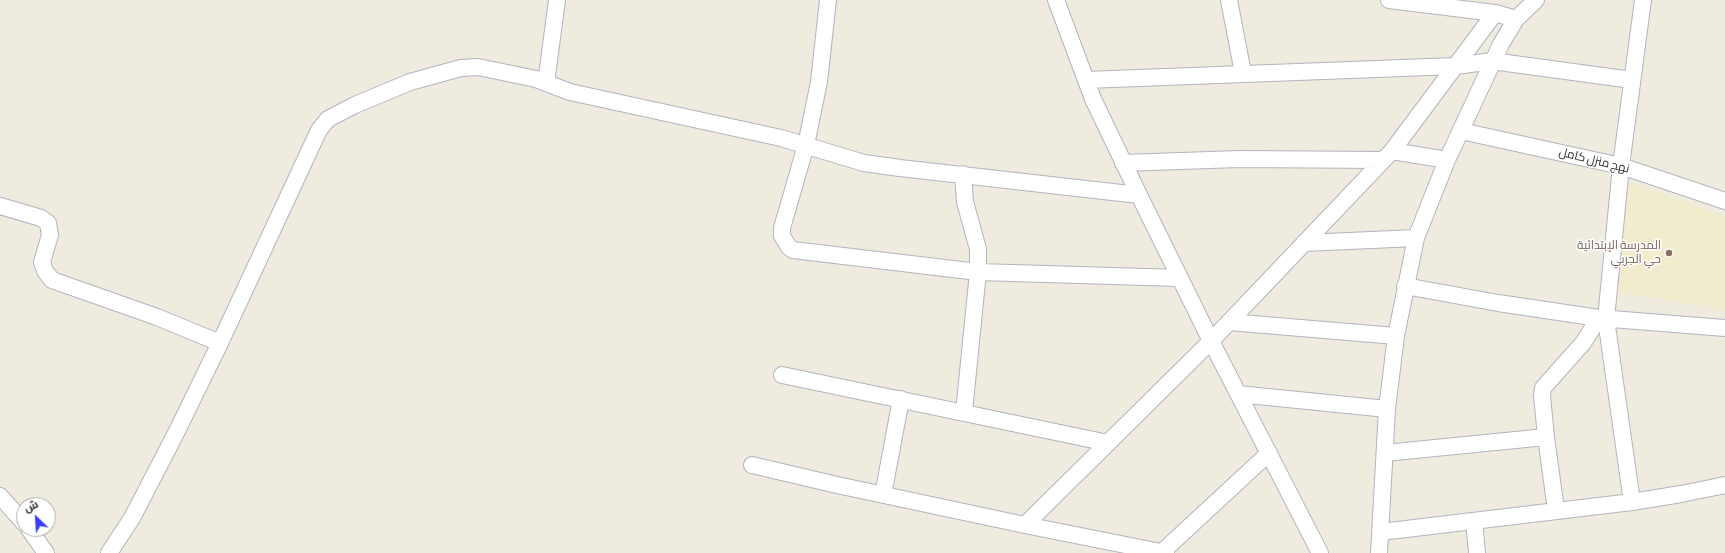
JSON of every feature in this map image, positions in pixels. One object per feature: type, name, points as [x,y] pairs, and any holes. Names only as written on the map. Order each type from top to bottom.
[{"type":"street","points":[[546,82],[557,0]]},
{"type":"street","points":[[828,0],[819,82],[806,145],[782,228],[782,236],[789,247],[794,250],[978,272],[1180,278]]},
{"type":"street","points":[[1056,0],[1086,80],[1123,163],[1211,341],[1320,553]]},
{"type":"street","points":[[1229,0],[1243,74]]},
{"type":"street","points":[[1389,0],[1432,3],[1494,14],[1516,20]]},
{"type":"street","points":[[1379,553],[1387,409],[1396,336],[1416,238],[1447,160],[1492,61],[1516,20],[1536,0]]},
{"type":"street","points":[[1632,502],[1610,344],[1603,319],[1643,0]]},
{"type":"street","points":[[1025,525],[1211,341],[1387,156],[1494,14]]},
{"type":"street","points":[[1086,80],[1456,66],[1492,61],[1632,80]]},
{"type":"street","points":[[109,553],[135,512],[220,343],[319,130],[328,119],[354,104],[410,82],[461,68],[478,67],[536,79],[570,92],[806,145],[864,162],[900,168],[1139,195]]},
{"type":"street","name":"نهج منزل كامل","points":[[1461,131],[1621,166],[1725,201]]},
{"type":"street","points":[[1123,163],[1387,156],[1447,160]]},
{"type":"street","points":[[963,174],[965,202],[978,250],[978,272],[964,412]]},
{"type":"street","points":[[0,206],[41,218],[48,223],[50,235],[42,262],[45,271],[52,280],[157,317],[220,343]]},
{"type":"street","points":[[1304,243],[1416,238]]},
{"type":"street","points":[[1405,286],[1498,303],[1603,319],[1725,328]]},
{"type":"street","points":[[1556,510],[1546,437],[1542,396],[1543,388],[1603,319]]},
{"type":"street","points":[[1229,322],[1396,336]]},
{"type":"street","points":[[1583,343],[1610,344]]},
{"type":"street","points":[[782,375],[1108,443]]},
{"type":"street","points":[[1238,394],[1387,409]]},
{"type":"street","points":[[883,495],[901,399]]},
{"type":"street","points":[[1385,453],[1546,437]]},
{"type":"street","points":[[752,465],[883,495],[1164,553],[1268,453]]},
{"type":"street","points":[[1381,532],[1632,502],[1725,485]]},
{"type":"street","points":[[0,496],[16,514]]},
{"type":"street","points":[[1474,521],[1477,553]]},
{"type":"street","points":[[35,537],[46,553]]},
{"type":"shaded area","name":"المدرسة الإبتدائية حي الجربي","points":[[1619,179],[1725,216],[1725,310],[1609,290]]},
{"type":"place","name":"المدرسة الإبتدائية حي الجربي","points":[[1669,253]]}]
